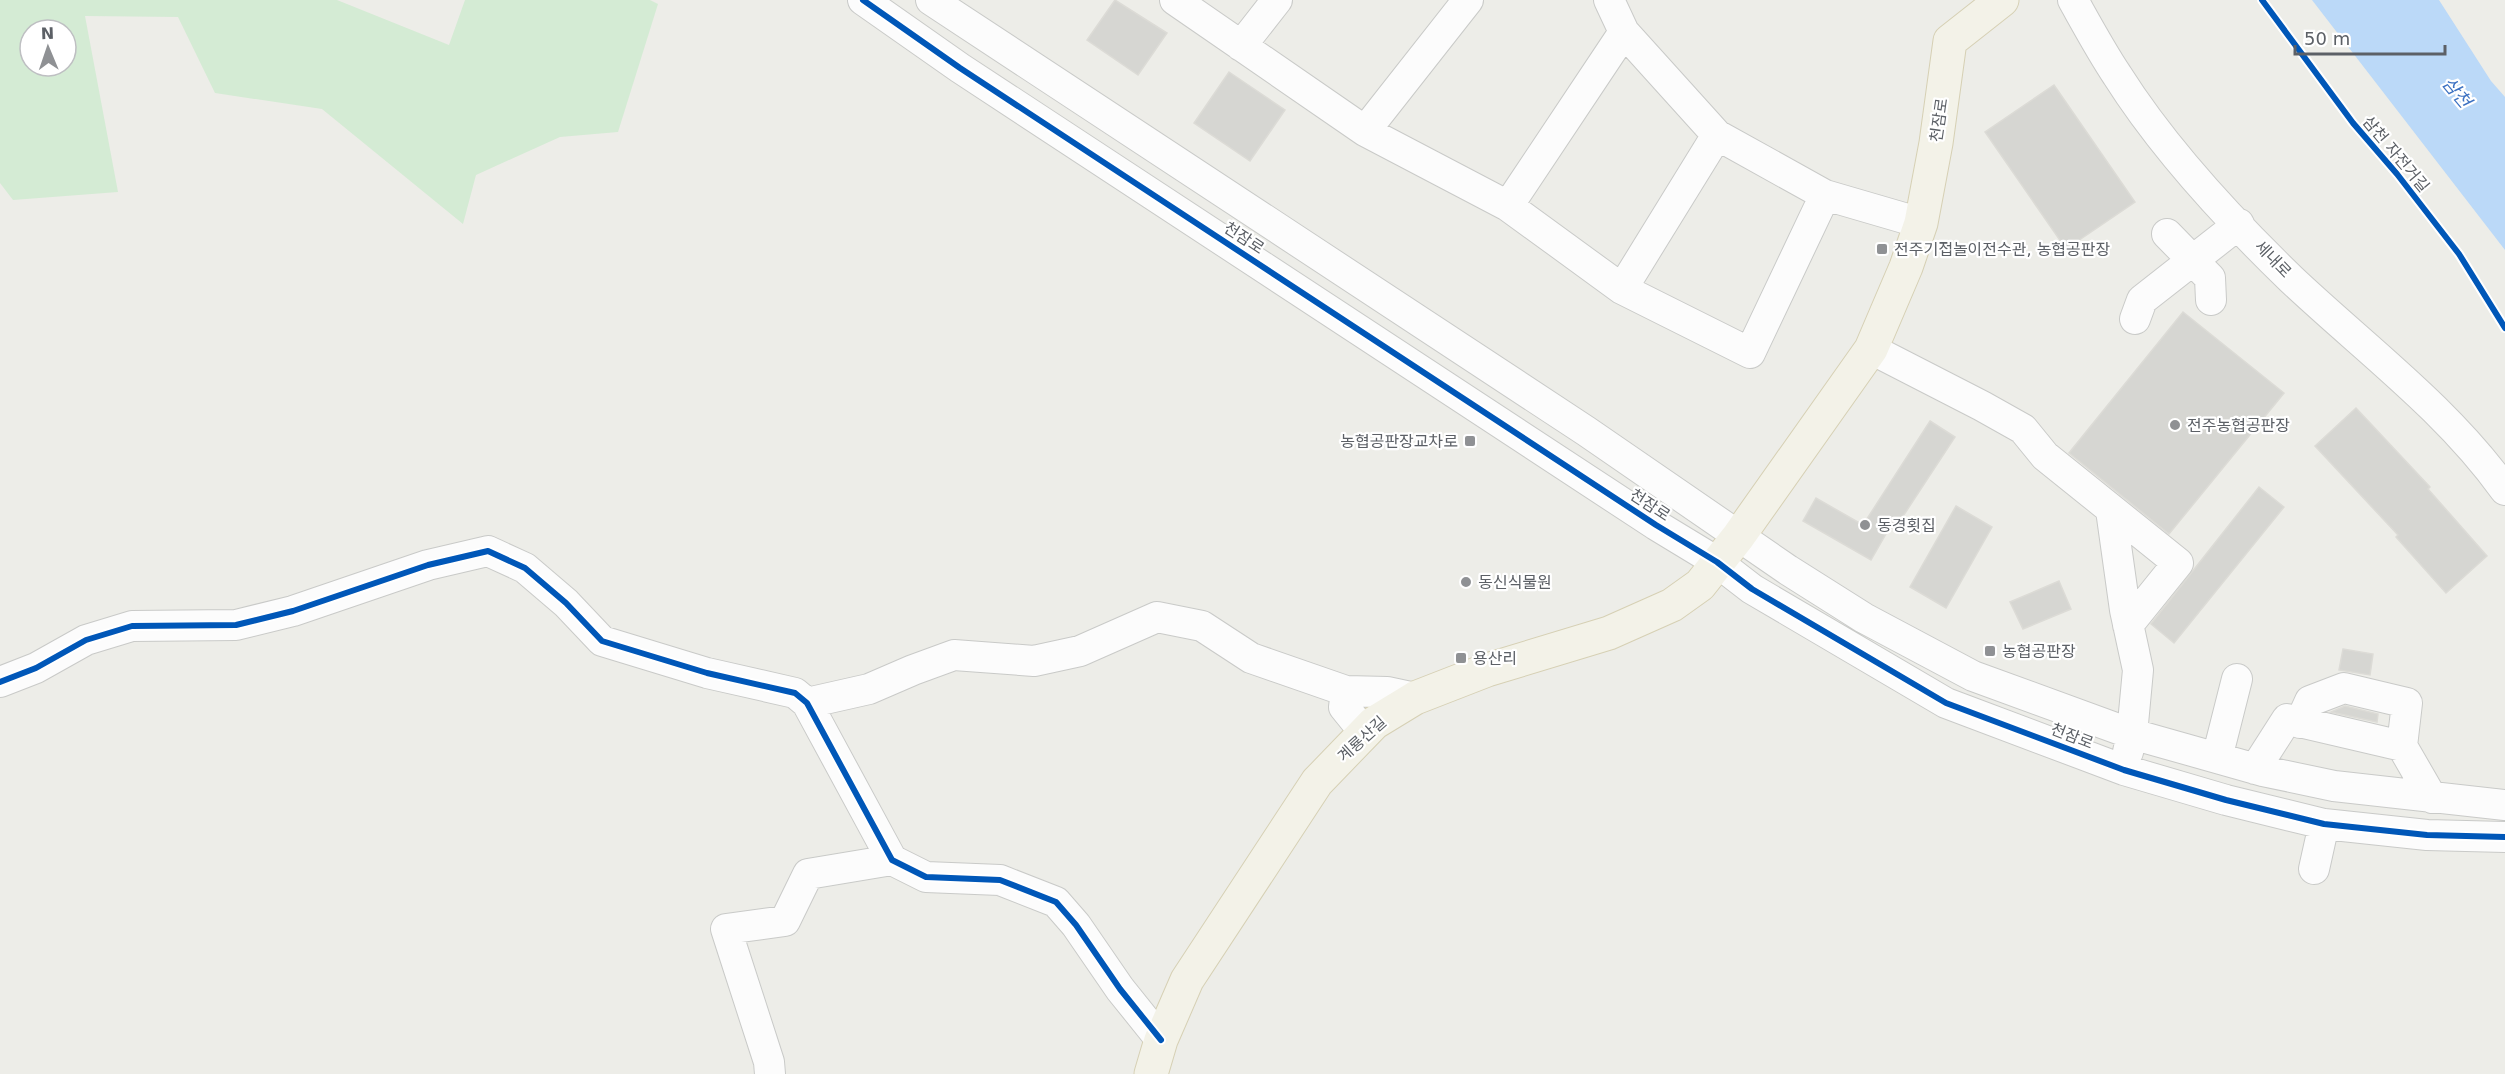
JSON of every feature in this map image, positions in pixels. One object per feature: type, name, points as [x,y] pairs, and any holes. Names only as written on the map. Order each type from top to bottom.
[{"type":"main road","name":"천잠로","points":[[1738,537],[1871,349],[1906,267],[1920,223],[1936,143],[1950,41],[2002,0]]},
{"type":"main road","name":"계룡산길","points":[[1151,1074],[1161,1040],[1187,980],[1317,783],[1374,723],[1415,698],[1487,670],[1609,633],[1672,605],[1700,585],[1738,537]]},
{"type":"street","name":"천잠로","points":[[863,0],[924,45],[1656,525],[1718,562],[1752,589],[1947,704],[2124,770],[2226,800],[2325,824],[2427,835],[2505,837]]},
{"type":"street","points":[[1175,0],[1365,131],[1508,206],[1622,289],[1750,353],[1825,195]]},
{"type":"street","points":[[1240,46],[1277,0]]},
{"type":"street","points":[[1365,131],[1468,0]]},
{"type":"street","points":[[1609,0],[1624,32],[1717,135],[1825,195],[1920,223]]},
{"type":"street","name":"세내로","points":[[2073,0],[2117,76],[2185,167],[2290,278],[2445,419],[2485,462],[2505,490]]},
{"type":"street","name":"천잠로","points":[[948,5],[1686,498],[1738,537],[1864,618],[1973,676],[2132,734],[2255,769],[2334,786],[2505,805]]},
{"type":"street","points":[[924,45],[948,5]]},
{"type":"street","points":[[1508,206],[1624,32]]},
{"type":"street","points":[[1622,289],[1717,135]]},
{"type":"street","points":[[2135,319],[2142,300],[2239,224]]},
{"type":"street","points":[[2167,234],[2210,278],[2211,300]]},
{"type":"street","points":[[1871,349],[2023,429],[2045,456],[2178,563],[2128,625]]},
{"type":"street","points":[[2111,510],[2128,625],[2138,670],[2132,734],[2124,770]]},
{"type":"street","points":[[0,682],[36,668],[86,640],[132,626],[236,625],[293,610],[428,565],[488,551],[525,568],[566,603],[602,640],[707,673],[795,693],[807,703],[892,860],[926,877],[1000,880],[1056,902],[1076,925],[1120,989],[1161,1040]]},
{"type":"street","points":[[807,703],[869,689],[954,655],[1034,661],[1080,651],[1157,616],[1202,626],[1251,658],[1346,691],[1387,692],[1415,698]]},
{"type":"street","points":[[2217,758],[2237,679]]},
{"type":"street","points":[[2300,723],[2310,701],[2344,688],[2407,703],[2402,746],[2432,798]]},
{"type":"street","points":[[1346,691],[1344,707],[1365,733]]},
{"type":"street","points":[[2255,769],[2287,719],[2402,746]]},
{"type":"street","points":[[2314,869],[2325,824]]},
{"type":"street","points":[[770,1074],[769,1062],[726,930],[784,921],[808,874],[892,860]]},
{"type":"green space","points":[[0,0],[337,0],[449,45],[465,0],[650,0],[658,4],[618,132],[560,137],[476,175],[463,224],[322,109],[215,93],[178,17],[85,16],[118,192],[13,200],[0,183]]},
{"type":"water","name":"삼천","points":[[2312,0],[2439,0],[2491,81],[2505,97],[2505,250]]},
{"type":"building","points":[[1115,0],[1167,33],[1138,75],[1087,40]]},
{"type":"building","points":[[1229,72],[1285,110],[1250,161],[1194,123]]},
{"type":"building","points":[[2054,85],[2135,202],[2066,249],[1985,132]]},
{"type":"building","name":"전주농협공판장","points":[[2183,312],[2284,393],[2169,534],[2069,453]]},
{"type":"building","points":[[2356,408],[2430,487],[2428,489],[2487,556],[2446,593],[2396,537],[2398,535],[2315,446]]},
{"type":"building","points":[[1930,421],[1955,437],[1894,530],[1890,527],[1871,560],[1803,521],[1816,498],[1863,525]]},
{"type":"building","points":[[2259,487],[2284,507],[2174,643],[2151,624]]},
{"type":"building","points":[[1956,506],[1992,527],[1946,608],[1910,587]]},
{"type":"building","points":[[2059,581],[2071,609],[2023,629],[2010,602]]},
{"type":"building","points":[[2343,649],[2373,654],[2370,675],[2339,670]]},
{"type":"building","points":[[2345,706],[2378,714],[2377,722],[2331,712]]},
{"type":"cycle path","points":[[863,0],[960,68],[1656,525],[1717,562],[1752,589],[1946,703],[2124,770],[2226,800],[2324,824],[2427,835],[2505,837]]},
{"type":"cycle path","name":"삼천 자전거길","points":[[2262,0],[2353,123],[2397,174],[2459,254],[2505,328]]},
{"type":"cycle path","points":[[0,682],[36,668],[86,640],[132,626],[236,625],[293,611],[428,565],[488,551],[525,568],[566,603],[602,641],[707,673],[795,693],[807,703],[892,860],[926,877],[1000,880],[1056,902],[1076,925],[1120,989],[1161,1040]]},
{"type":"place","name":"전주기접놀이전수관, 농협공판장","points":[[1882,249]]},
{"type":"place","name":"전주농협공판장","points":[[2175,425]]},
{"type":"place","name":"농협공판장교차로","points":[[1470,441]]},
{"type":"place","name":"동경횟집","points":[[1865,525]]},
{"type":"place","name":"동신식물원","points":[[1466,582]]},
{"type":"place","name":"농협공판장","points":[[1990,651]]},
{"type":"place","name":"용산리","points":[[1461,658]]}]
